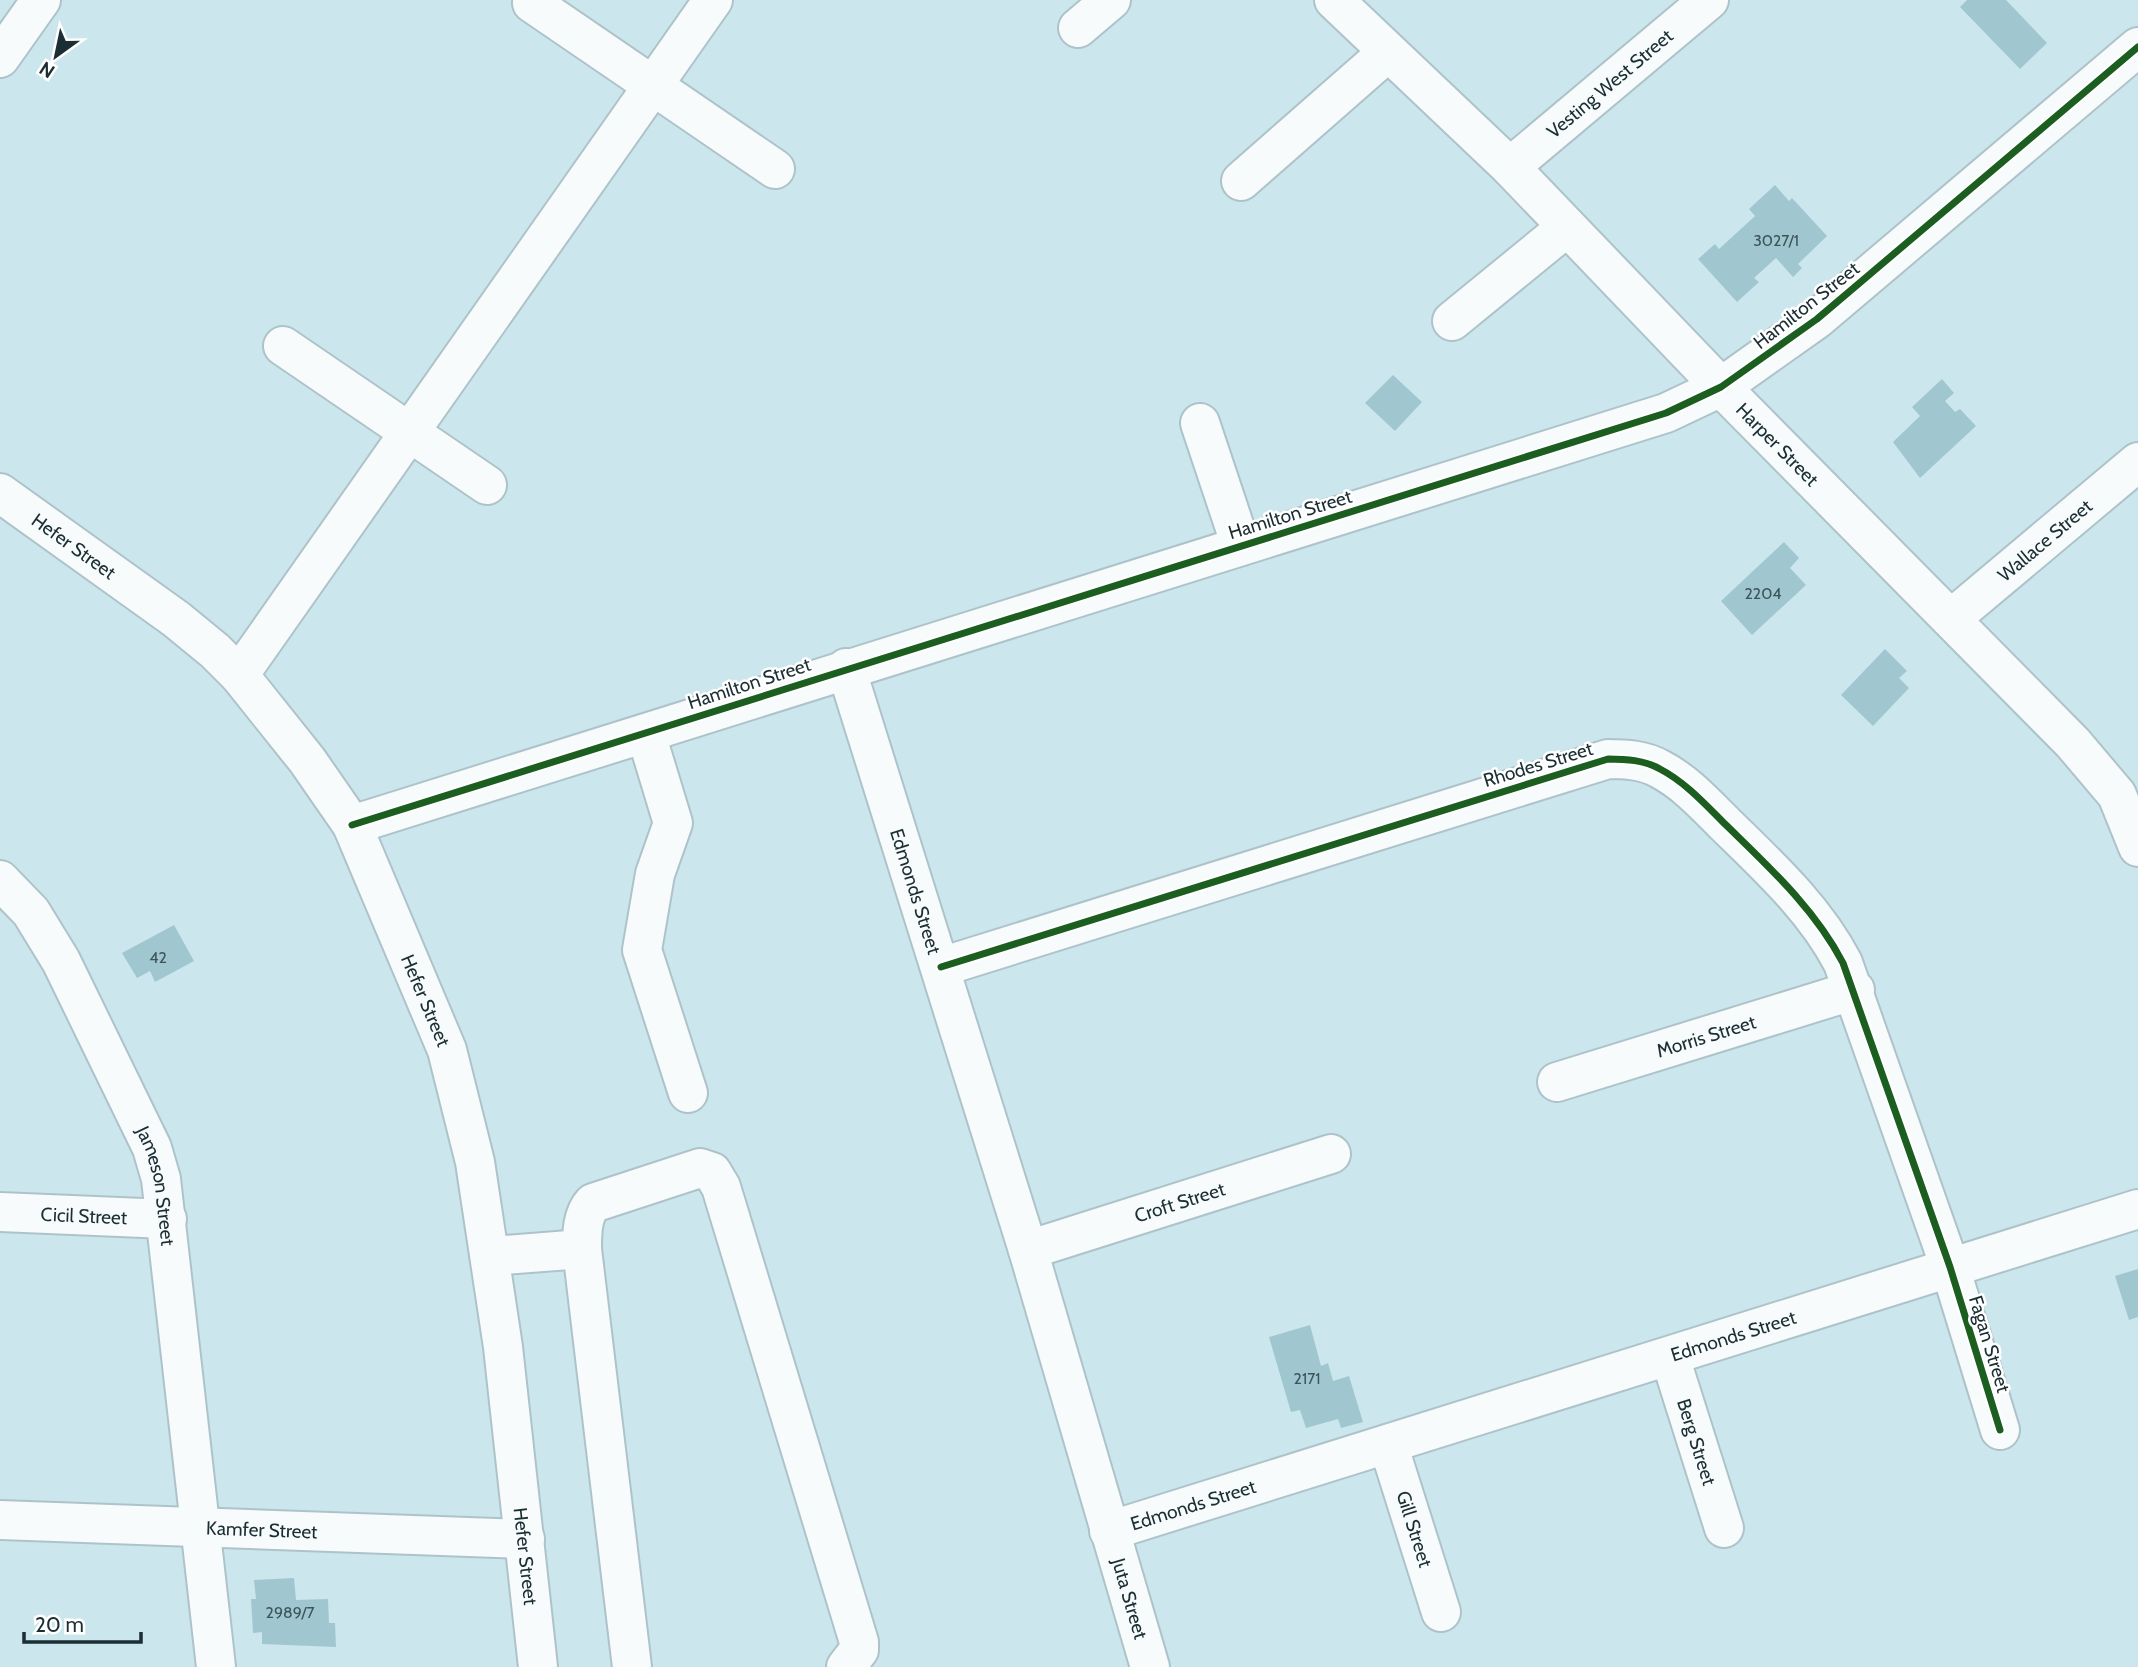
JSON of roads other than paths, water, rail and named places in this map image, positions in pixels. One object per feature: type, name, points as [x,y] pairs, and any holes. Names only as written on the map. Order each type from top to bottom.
[{"type":"street","points":[[0,58],[40,0]]},
{"type":"street","points":[[239,675],[412,433],[713,0]]},
{"type":"street","points":[[1078,28],[1111,0]]},
{"type":"street","name":"Harper Street","points":[[1335,0],[1510,167],[1721,387],[1952,618],[2103,775],[2117,795],[2138,847]]},
{"type":"street","name":"Vesting West Street","points":[[1510,167],[1709,0]]},
{"type":"street","points":[[531,3],[775,169]]},
{"type":"street","name":"Hamilton Street","points":[[352,825],[1666,413],[1721,387],[1817,319],[2138,47]]},
{"type":"street","points":[[1241,181],[1388,52]]},
{"type":"street","points":[[1452,321],[1567,227]]},
{"type":"street","points":[[284,346],[487,485]]},
{"type":"street","points":[[1200,423],[1241,546]]},
{"type":"street","name":"Wallace Street","points":[[1952,618],[2138,461]]},
{"type":"street","name":"Hefer Street","points":[[0,493],[176,619],[239,675],[307,760],[352,825],[447,1051],[475,1162],[492,1256],[538,1667]]},
{"type":"street","name":"Edmonds Street","points":[[846,668],[1028,1250],[1109,1531],[2138,1209]]},
{"type":"street","points":[[646,734],[673,823],[655,874],[642,950],[688,1093]]},
{"type":"street","name":"Rhodes Street","points":[[941,967],[1608,759],[1634,760],[1657,767],[1678,779],[1779,877],[1827,932],[1855,990],[1950,1267]]},
{"type":"street","name":"Jameson Street","points":[[0,880],[31,912],[61,961],[152,1148],[161,1179],[216,1667]]},
{"type":"street","name":"Morris Street","points":[[1557,1082],[1855,990]]},
{"type":"street","name":"Croft Street","points":[[1028,1250],[1331,1154]]},
{"type":"street","points":[[632,1667],[582,1249],[584,1221],[593,1203],[700,1168],[716,1177],[859,1642],[859,1650],[846,1667]]},
{"type":"street","name":"Cicil Street","points":[[0,1212],[167,1219]]},
{"type":"street","points":[[492,1256],[582,1249]]},
{"type":"street","name":"Fagan Street","points":[[1950,1267],[2000,1430]]},
{"type":"street","name":"Berg Street","points":[[1670,1357],[1724,1528]]},
{"type":"street","name":"Gill Street","points":[[1388,1444],[1441,1612]]},
{"type":"street","name":"Kamfer Street","points":[[0,1520],[201,1530],[525,1539]]},
{"type":"street","name":"Juta Street","points":[[1109,1531],[1150,1667]]}]
